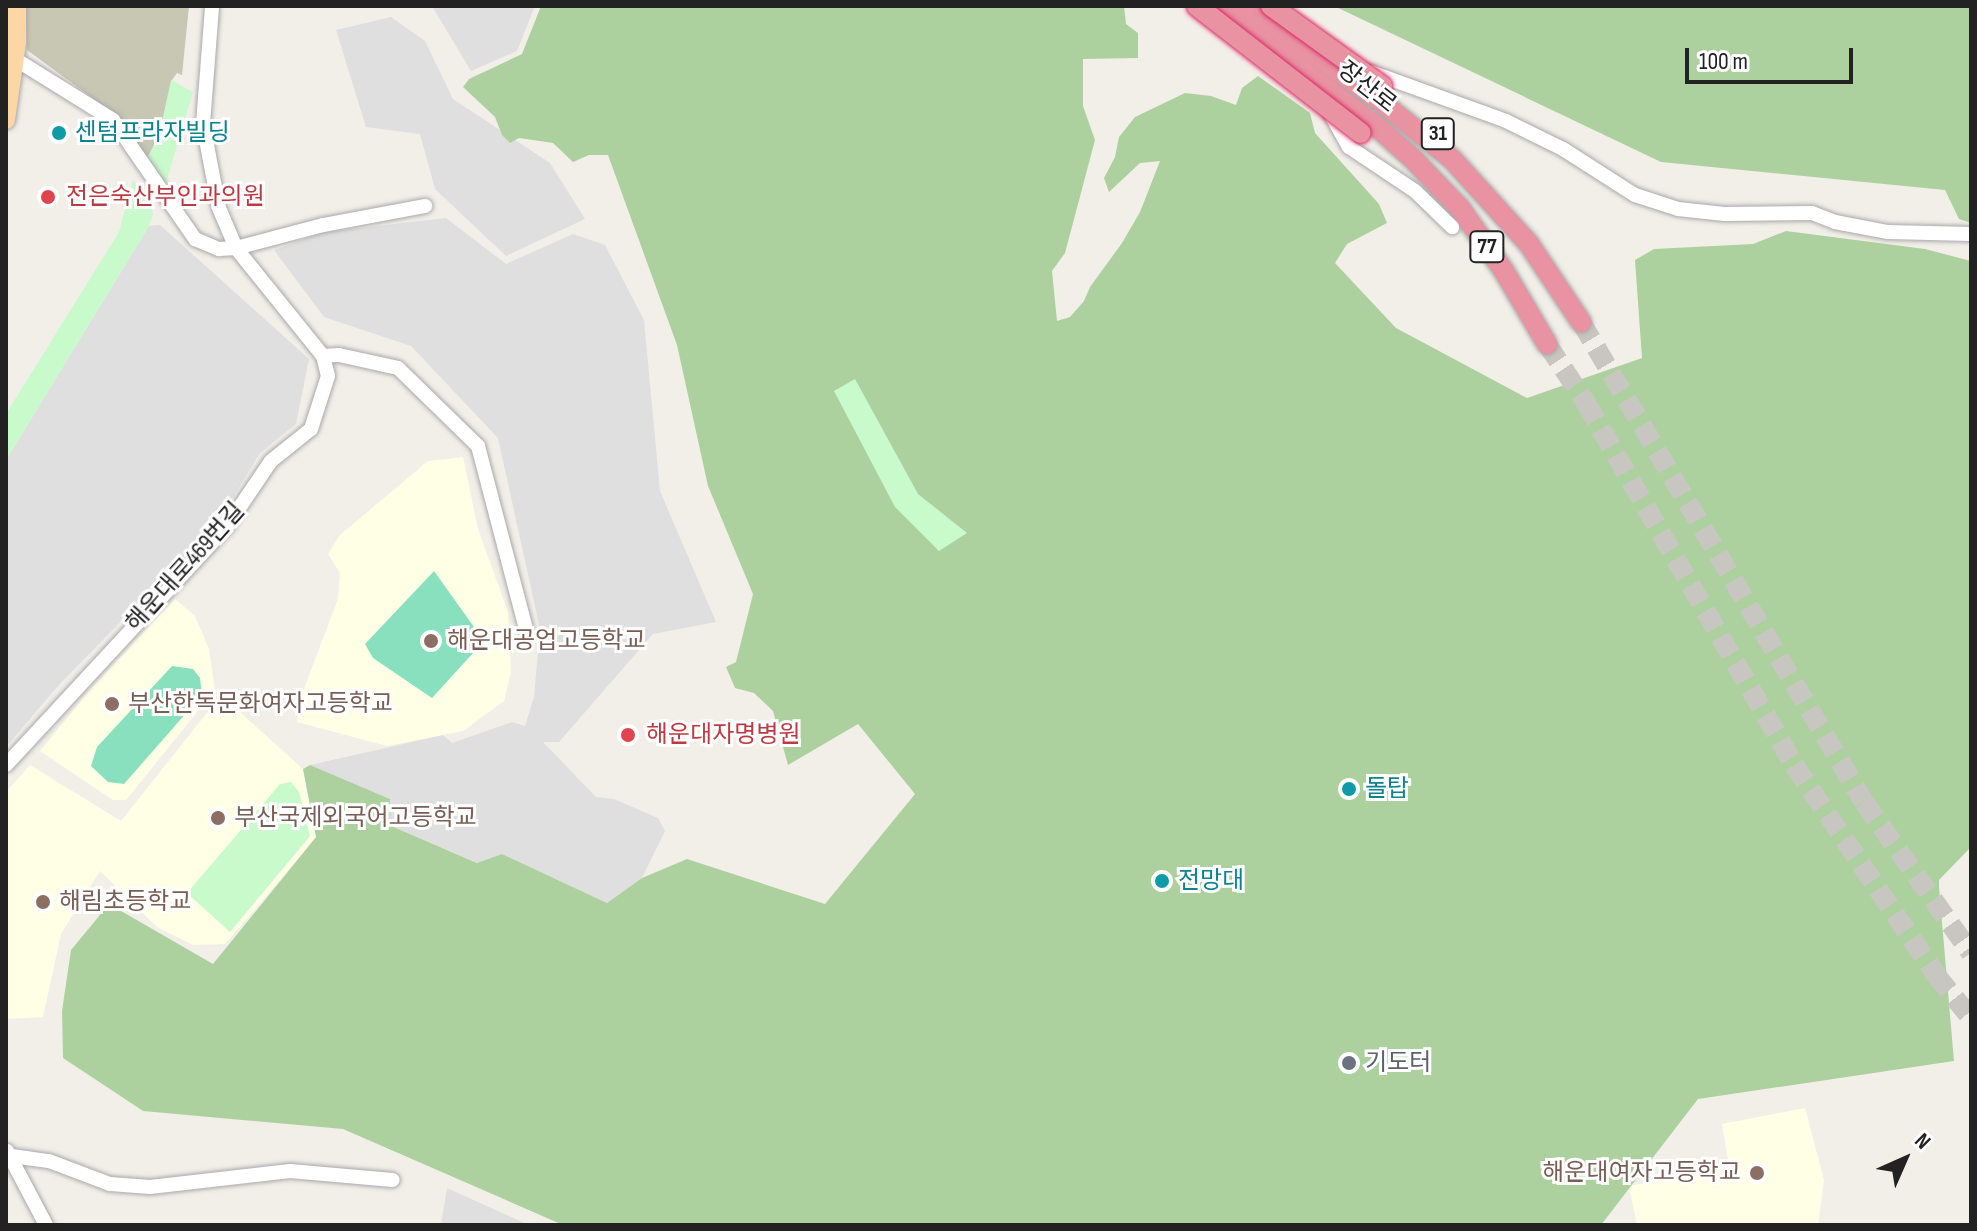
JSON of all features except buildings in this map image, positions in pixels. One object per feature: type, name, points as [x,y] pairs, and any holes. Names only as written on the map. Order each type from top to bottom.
[{"type":"highway","points":[[1197,6],[1361,133],[1413,159]]},
{"type":"highway","name":"장산로","points":[[1218,6],[1375,125],[1413,159],[1460,208],[1504,271],[1547,344]]},
{"type":"highway","name":"장산로","points":[[1246,6],[1399,115],[1484,191],[1551,274],[1581,322]]},
{"type":"highway","name":"31","points":[[1271,6],[1382,86],[1437,134],[1484,191]]},
{"type":"main road","points":[[6,120],[15,59],[17,6]]},
{"type":"street","points":[[212,6],[203,124],[219,208],[236,248],[323,356],[339,355],[398,368],[478,446],[527,633]]},
{"type":"street","points":[[1206,6],[1321,97],[1349,147],[1415,191],[1452,227]]},
{"type":"street","points":[[1258,6],[1339,62],[1506,121],[1563,149],[1635,195],[1678,209],[1725,214],[1812,213],[1835,222],[1888,232],[1971,234]]},
{"type":"street","points":[[15,59],[113,120],[195,239],[219,249],[236,248],[323,225],[425,206]]},
{"type":"street","name":"해운대로469번길","points":[[6,765],[227,526],[271,461],[311,429],[328,376],[323,356]]},
{"type":"street","points":[[9,1152],[49,1161],[110,1184],[150,1187],[290,1171],[393,1180]]},
{"type":"street","points":[[9,1152],[46,1225]]},
{"type":"shaded area","points":[[26,6],[189,6],[182,75],[177,73],[172,80],[159,136],[146,160],[136,148],[128,124],[27,50]]},
{"type":"shaded area","points":[[432,6],[535,6],[517,51],[471,71]]},
{"type":"shaded area","points":[[391,17],[425,41],[453,99],[550,163],[585,219],[506,256],[435,189],[420,134],[366,127],[336,30]]},
{"type":"shaded area","points":[[446,218],[506,264],[573,234],[605,245],[644,320],[660,491],[716,622],[653,634],[559,742],[543,742],[596,797],[614,799],[658,818],[665,831],[642,878],[607,903],[502,854],[478,863],[389,825],[390,799],[310,765],[443,735],[452,743],[512,722],[525,726],[534,697],[540,629],[498,438],[411,346],[324,317],[274,250],[325,232]]},
{"type":"shaded area","points":[[160,225],[309,359],[296,424],[260,453],[218,522],[57,687],[6,747],[6,460],[149,226]]},
{"type":"shaded area","points":[[463,457],[478,529],[508,612],[511,672],[504,701],[463,731],[387,746],[297,722],[302,694],[338,599],[340,573],[328,554],[340,535],[428,461]]},
{"type":"shaded area","points":[[175,599],[195,616],[209,649],[215,690],[126,800],[113,800],[40,751],[89,691]]},
{"type":"shaded area","name":"부산국제외국어고등학교","points":[[221,695],[303,769],[317,837],[225,944],[193,945],[157,927],[100,871],[61,934],[43,1017],[6,1019],[6,792],[30,765],[121,821]]},
{"type":"shaded area","name":"해운대여자고등학교","points":[[1805,1108],[1824,1180],[1818,1225],[1637,1225],[1629,1186],[1729,1166],[1722,1124]]},
{"type":"shaded area","points":[[447,1188],[529,1225],[441,1225]]},
{"type":"green space","points":[[541,6],[1124,6],[1126,24],[1138,33],[1138,58],[1083,59],[1083,106],[1095,140],[1065,253],[1052,271],[1057,321],[1070,317],[1084,301],[1090,287],[1122,243],[1140,212],[1160,161],[1140,163],[1109,192],[1104,178],[1115,157],[1119,137],[1135,117],[1185,93],[1211,96],[1236,105],[1242,88],[1258,76],[1310,113],[1315,133],[1379,204],[1387,223],[1347,244],[1335,263],[1396,328],[1527,398],[1642,358],[1635,260],[1654,249],[1753,244],[1786,231],[1925,249],[1971,261],[1971,847],[1939,880],[1954,1061],[1698,1099],[1601,1225],[563,1225],[343,1129],[143,1111],[63,1058],[62,1011],[71,950],[109,904],[213,964],[316,837],[303,769],[310,765],[390,799],[389,825],[477,863],[502,854],[607,903],[642,878],[687,859],[825,904],[915,794],[858,724],[788,765],[773,711],[754,693],[735,688],[726,667],[736,662],[753,594],[708,486],[677,345],[608,155],[589,155],[573,162],[553,143],[519,138],[510,143],[502,135],[495,117],[463,87],[469,79],[522,54]]},
{"type":"green space","points":[[1334,6],[1971,6],[1971,223],[1959,219],[1945,190],[1661,162]]},
{"type":"green space","points":[[171,80],[193,92],[165,186],[146,160],[159,136]]},
{"type":"green space","points":[[133,180],[150,201],[153,214],[149,226],[6,460],[6,414],[119,232]]},
{"type":"green space","points":[[855,379],[918,494],[967,533],[939,551],[895,507],[834,391]]},
{"type":"green space","points":[[434,571],[484,641],[432,698],[373,658],[365,644]]},
{"type":"green space","points":[[172,666],[193,669],[200,678],[202,695],[124,784],[108,782],[91,766],[97,747]]},
{"type":"green space","points":[[291,782],[299,792],[310,836],[230,932],[187,893],[280,784]]},
{"type":"tunnel","points":[[1581,322],[1864,802],[1971,953]]},
{"type":"tunnel","points":[[1547,344],[1586,403],[1794,765],[1936,975],[1971,1018]]},
{"type":"place","name":"센텀프라자빌딩","points":[[59,133]]},
{"type":"place","name":"전은숙산부인과의원","points":[[48,197]]},
{"type":"place","name":"해운대공업고등학교","points":[[431,641]]},
{"type":"place","name":"부산한독문화여자고등학교","points":[[112,704]]},
{"type":"place","name":"해운대자명병원","points":[[628,735]]},
{"type":"place","name":"돌탑","points":[[1349,789]]},
{"type":"place","name":"부산국제외국어고등학교","points":[[218,818]]},
{"type":"place","name":"전망대","points":[[1162,881]]},
{"type":"place","name":"해림초등학교","points":[[43,902]]},
{"type":"place","name":"기도터","points":[[1349,1063]]},
{"type":"place","name":"해운대여자고등학교","points":[[1757,1173]]}]
